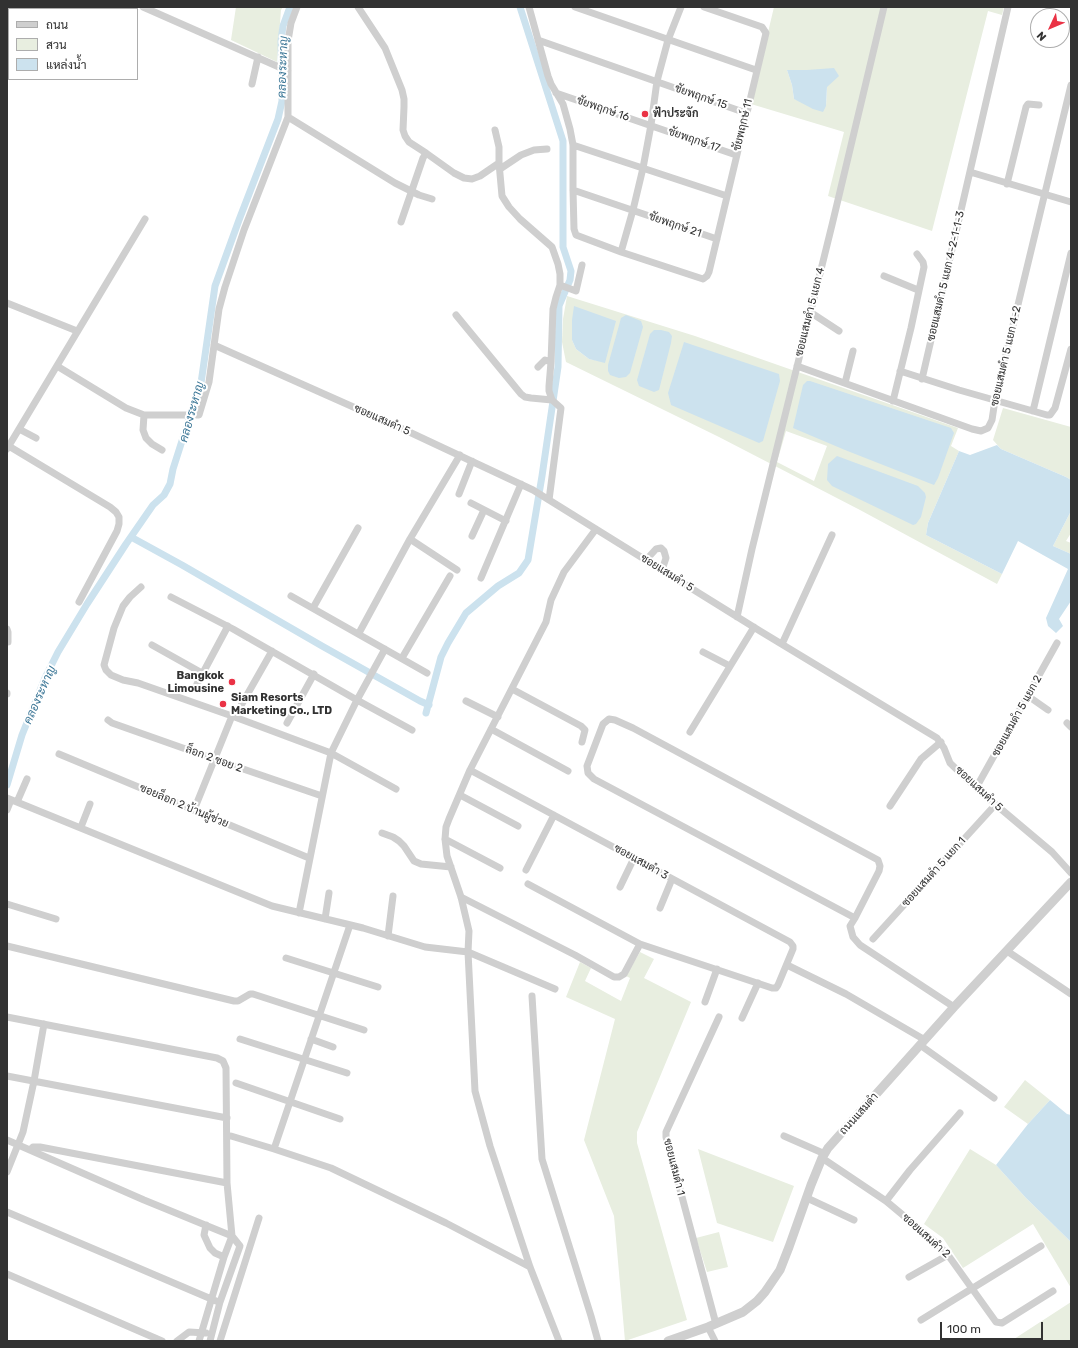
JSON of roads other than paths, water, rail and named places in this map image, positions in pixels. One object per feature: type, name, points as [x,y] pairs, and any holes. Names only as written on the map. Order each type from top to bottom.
[{"type":"street","points":[[143,7],[284,70]]},
{"type":"street","points":[[57,366],[126,408],[144,415],[199,415],[205,398],[212,366],[219,309],[225,287],[244,230],[288,116],[284,70],[291,23],[297,7]]},
{"type":"street","points":[[358,7],[385,48],[402,90],[404,99],[403,130],[405,136],[410,142],[454,174],[472,179],[521,155],[534,150],[547,149]]},
{"type":"street","points":[[529,7],[550,80],[563,104],[568,118],[573,145],[574,229],[576,235],[621,252],[643,168],[651,126],[657,81],[668,40],[681,7]]},
{"type":"street","points":[[575,7],[756,70]]},
{"type":"street","name":"ชัยพฤกษ์ 11","points":[[621,252],[700,279],[707,276],[766,33],[762,27],[704,7]]},
{"type":"street","name":"ซอยแสมดำ 5 แยก 4","points":[[737,617],[752,549],[884,7]]},
{"type":"street","name":"ซอยแสมดำ 5 แยก 4-2-1-1-3","points":[[922,379],[1008,7]]},
{"type":"street","name":"ชัยพฤกษ์ 15","points":[[538,40],[746,113]]},
{"type":"street","points":[[252,84],[258,58]]},
{"type":"street","name":"ซอยแสมดำ 5 แยก 4-2","points":[[797,366],[981,431],[985,430],[990,425],[1071,85]]},
{"type":"street","name":"ชัยพฤกษ์ 16","points":[[556,93],[651,126]]},
{"type":"street","points":[[1007,184],[1026,107],[1028,104],[1039,105]]},
{"type":"street","points":[[288,116],[395,183],[432,199]]},
{"type":"street","name":"ชัยพฤกษ์ 17","points":[[651,126],[736,155]]},
{"type":"street","points":[[495,130],[499,147],[502,196],[509,207],[520,219],[552,247],[560,274],[560,285],[553,309],[552,362],[549,391],[552,400],[561,408],[549,499]]},
{"type":"street","points":[[573,145],[727,196]]},
{"type":"street","points":[[401,222],[426,153]]},
{"type":"street","points":[[970,172],[1071,202]]},
{"type":"street","name":"ชัยพฤกษ์ 21","points":[[573,190],[716,239]]},
{"type":"street","points":[[79,602],[117,531],[119,517],[110,507],[8,447],[145,219]]},
{"type":"street","points":[[1033,411],[1071,253]]},
{"type":"street","points":[[893,401],[924,266],[923,262],[916,254]]},
{"type":"street","points":[[560,285],[576,291],[582,265]]},
{"type":"street","points":[[884,276],[918,290]]},
{"type":"street","points":[[7,303],[77,331]]},
{"type":"street","points":[[810,312],[838,331]]},
{"type":"street","points":[[456,316],[521,394],[525,397],[552,400]]},
{"type":"street","name":"ซอยแสมดำ 5","points":[[214,345],[534,490],[737,617],[938,738],[950,762],[995,805],[1052,852],[1071,873]]},
{"type":"street","points":[[900,371],[922,379],[1050,415],[1055,408],[1071,349]]},
{"type":"street","points":[[845,384],[853,351]]},
{"type":"street","points":[[538,367],[545,360],[552,362]]},
{"type":"street","points":[[144,415],[143,430],[146,438],[162,450]]},
{"type":"street","points":[[19,429],[36,438]]},
{"type":"street","points":[[359,633],[410,539],[460,456]]},
{"type":"street","points":[[459,494],[472,461]]},
{"type":"street","points":[[481,578],[521,484]]},
{"type":"street","points":[[471,503],[506,521]]},
{"type":"street","points":[[472,536],[484,510]]},
{"type":"street","points":[[313,608],[358,528]]},
{"type":"street","points":[[559,1341],[530,1267],[490,1146],[475,1091],[468,952],[469,931],[461,897],[447,856],[445,839],[446,827],[470,770],[546,622],[551,600],[564,572],[596,529]]},
{"type":"street","points":[[782,644],[832,535]]},
{"type":"street","points":[[410,539],[457,570]]},
{"type":"street","points":[[646,560],[656,549],[661,548],[665,555],[662,570]]},
{"type":"street","points":[[402,658],[450,576]]},
{"type":"street","points":[[142,587],[123,606],[117,619],[104,665],[106,670],[111,675],[232,716],[331,753],[396,789]]},
{"type":"street","points":[[291,596],[359,633],[427,673]]},
{"type":"street","points":[[171,597],[228,626],[412,730]]},
{"type":"street","points":[[197,684],[228,626]]},
{"type":"street","points":[[690,732],[754,627]]},
{"type":"street","points":[[7,629],[8,642]]},
{"type":"street","name":"ซอยแสมดำ 5 แยก 2","points":[[976,788],[1057,643]]},
{"type":"street","points":[[152,645],[202,673]]},
{"type":"street","points":[[299,913],[331,753],[357,700],[385,649]]},
{"type":"street","points":[[239,709],[272,651]]},
{"type":"street","points":[[703,652],[730,666]]},
{"type":"street","points":[[287,723],[314,674]]},
{"type":"street","points":[[512,689],[581,726],[585,730],[582,742]]},
{"type":"street","points":[[1028,696],[1048,710]]},
{"type":"street","points":[[466,701],[498,717]]},
{"type":"street","points":[[194,810],[232,716]]},
{"type":"street","points":[[855,918],[594,779],[588,773],[587,766],[603,724],[609,719],[615,720],[632,728],[878,860],[880,866],[879,871],[855,918],[850,926],[852,937],[860,945],[954,1007]]},
{"type":"street","name":"ล็อก 2 ซอย 2","points":[[108,720],[112,723],[322,796]]},
{"type":"street","points":[[492,729],[568,771]]},
{"type":"street","points":[[890,806],[921,759],[941,742]]},
{"type":"street","name":"ซอยล็อก 2 บ้านผู้ช่วย","points":[[59,754],[309,858]]},
{"type":"street","name":"ซอยแสมดำ 3","points":[[470,770],[790,942],[793,946],[787,965],[778,985],[776,988],[772,988],[640,944],[528,884]]},
{"type":"street","points":[[7,810],[27,778]]},
{"type":"street","points":[[460,795],[518,826]]},
{"type":"street","points":[[12,800],[272,906],[350,925],[425,947],[468,952],[555,989]]},
{"type":"street","points":[[81,827],[90,804]]},
{"type":"street","name":"ซอยแสมดำ 5 แยก 1","points":[[873,939],[995,805]]},
{"type":"street","points":[[526,870],[554,815]]},
{"type":"street","points":[[382,833],[399,841],[414,861],[421,864],[451,868]]},
{"type":"street","points":[[445,839],[500,868]]},
{"type":"street","points":[[620,887],[634,858]]},
{"type":"street","points":[[660,908],[672,879]]},
{"type":"street","name":"ถนนแสมดำ","points":[[668,1341],[712,1326],[743,1312],[757,1301],[765,1292],[780,1270],[806,1198],[823,1156],[828,1148],[954,1007],[1071,882]]},
{"type":"street","points":[[325,919],[329,893]]},
{"type":"street","points":[[388,936],[393,896]]},
{"type":"street","points":[[461,897],[575,955],[614,977],[619,977],[624,974],[640,944]]},
{"type":"street","points":[[7,904],[56,919]]},
{"type":"street","points":[[274,1148],[350,925]]},
{"type":"street","points":[[7,946],[234,1001],[238,1001],[250,994],[253,994],[364,1030]]},
{"type":"street","points":[[1007,951],[1071,994]]},
{"type":"street","points":[[286,958],[378,987]]},
{"type":"street","points":[[787,965],[846,994],[923,1043],[994,1098]]},
{"type":"street","points":[[705,1002],[717,969]]},
{"type":"street","points":[[742,1018],[758,983]]},
{"type":"street","points":[[532,996],[542,1159],[598,1341]]},
{"type":"street","points":[[7,1017],[217,1058],[223,1061],[226,1068],[227,1183],[232,1236],[224,1257],[199,1341]]},
{"type":"street","name":"ซอยแสมดำ 1","points":[[715,1341],[666,1132],[719,1017]]},
{"type":"street","points":[[7,1172],[23,1132],[44,1024]]},
{"type":"street","points":[[240,1039],[304,1058],[347,1073]]},
{"type":"street","points":[[311,1039],[333,1047]]},
{"type":"street","points":[[7,1076],[227,1118]]},
{"type":"street","points":[[236,1083],[340,1119]]},
{"type":"street","points":[[886,1201],[910,1170],[960,1112]]},
{"type":"street","points":[[231,1136],[274,1148],[331,1168],[446,1222],[530,1267]]},
{"type":"street","name":"ซอยแสมดำ 2","points":[[784,1136],[823,1156],[886,1201],[934,1241],[948,1255],[996,1322],[1002,1323],[1053,1291]]},
{"type":"street","points":[[7,1140],[144,1200],[232,1236],[240,1246],[220,1302],[211,1338],[202,1332],[189,1332],[177,1341]]},
{"type":"street","points":[[30,1150],[33,1147],[40,1147],[227,1183]]},
{"type":"street","points":[[806,1198],[854,1220]]},
{"type":"street","points":[[7,1212],[212,1300],[220,1302]]},
{"type":"street","points":[[220,1341],[259,1218]]},
{"type":"street","points":[[206,1225],[204,1235],[210,1248],[215,1253],[224,1257]]},
{"type":"street","points":[[921,1320],[1041,1246]]},
{"type":"street","points":[[909,1278],[948,1255]]},
{"type":"street","points":[[7,1274],[162,1341]]},
{"type":"water","points":[[834,68],[839,76],[827,87],[826,106],[823,112],[813,109],[794,99],[792,85],[787,70]]},
{"type":"water","points":[[574,306],[616,321],[605,363],[589,359],[576,349],[572,340]]},
{"type":"water","points":[[626,315],[641,321],[643,327],[630,373],[626,377],[619,378],[610,375],[608,365],[621,318]]},
{"type":"water","points":[[654,330],[669,332],[672,336],[659,390],[654,392],[639,386],[637,380],[650,334]]},
{"type":"water","points":[[684,342],[779,374],[780,381],[763,441],[759,443],[671,405],[668,393]]},
{"type":"water","points":[[807,381],[951,428],[954,433],[938,478],[934,485],[793,428],[803,385]]},
{"type":"water","points":[[997,445],[1001,449],[1071,480],[1071,511],[1053,546],[1071,554],[1071,601],[1059,619],[1063,626],[1056,633],[1048,626],[1046,618],[1068,569],[1018,541],[1002,574],[926,535],[928,523],[959,451],[970,455]]},
{"type":"water","points":[[837,456],[918,486],[925,493],[926,497],[921,517],[916,524],[913,525],[832,486],[827,480],[828,464]]},
{"type":"water","points":[[1050,1100],[1067,1114],[1071,1115],[1071,1242],[1026,1198],[996,1165],[1028,1124]]},
{"type":"waterway","name":"คลองระหาญ","points":[[7,785],[22,735],[45,678],[58,652],[126,544],[153,505],[164,495],[170,484],[173,469],[200,390],[215,286],[278,119],[282,101],[281,41],[283,26],[290,7]]},
{"type":"waterway","points":[[426,713],[441,657],[466,613],[498,586],[519,573],[528,560],[558,367],[559,306],[570,280],[571,271],[563,247],[563,141],[520,7]]},
{"type":"waterway","points":[[131,537],[429,705]]},
{"type":"place","name":"ฟ้าประจัก","points":[[645,114]]},
{"type":"place","name":"Bangkok Limousine","points":[[232,682]]},
{"type":"place","name":"Siam Resorts Marketing Co., LTD","points":[[223,704]]}]
